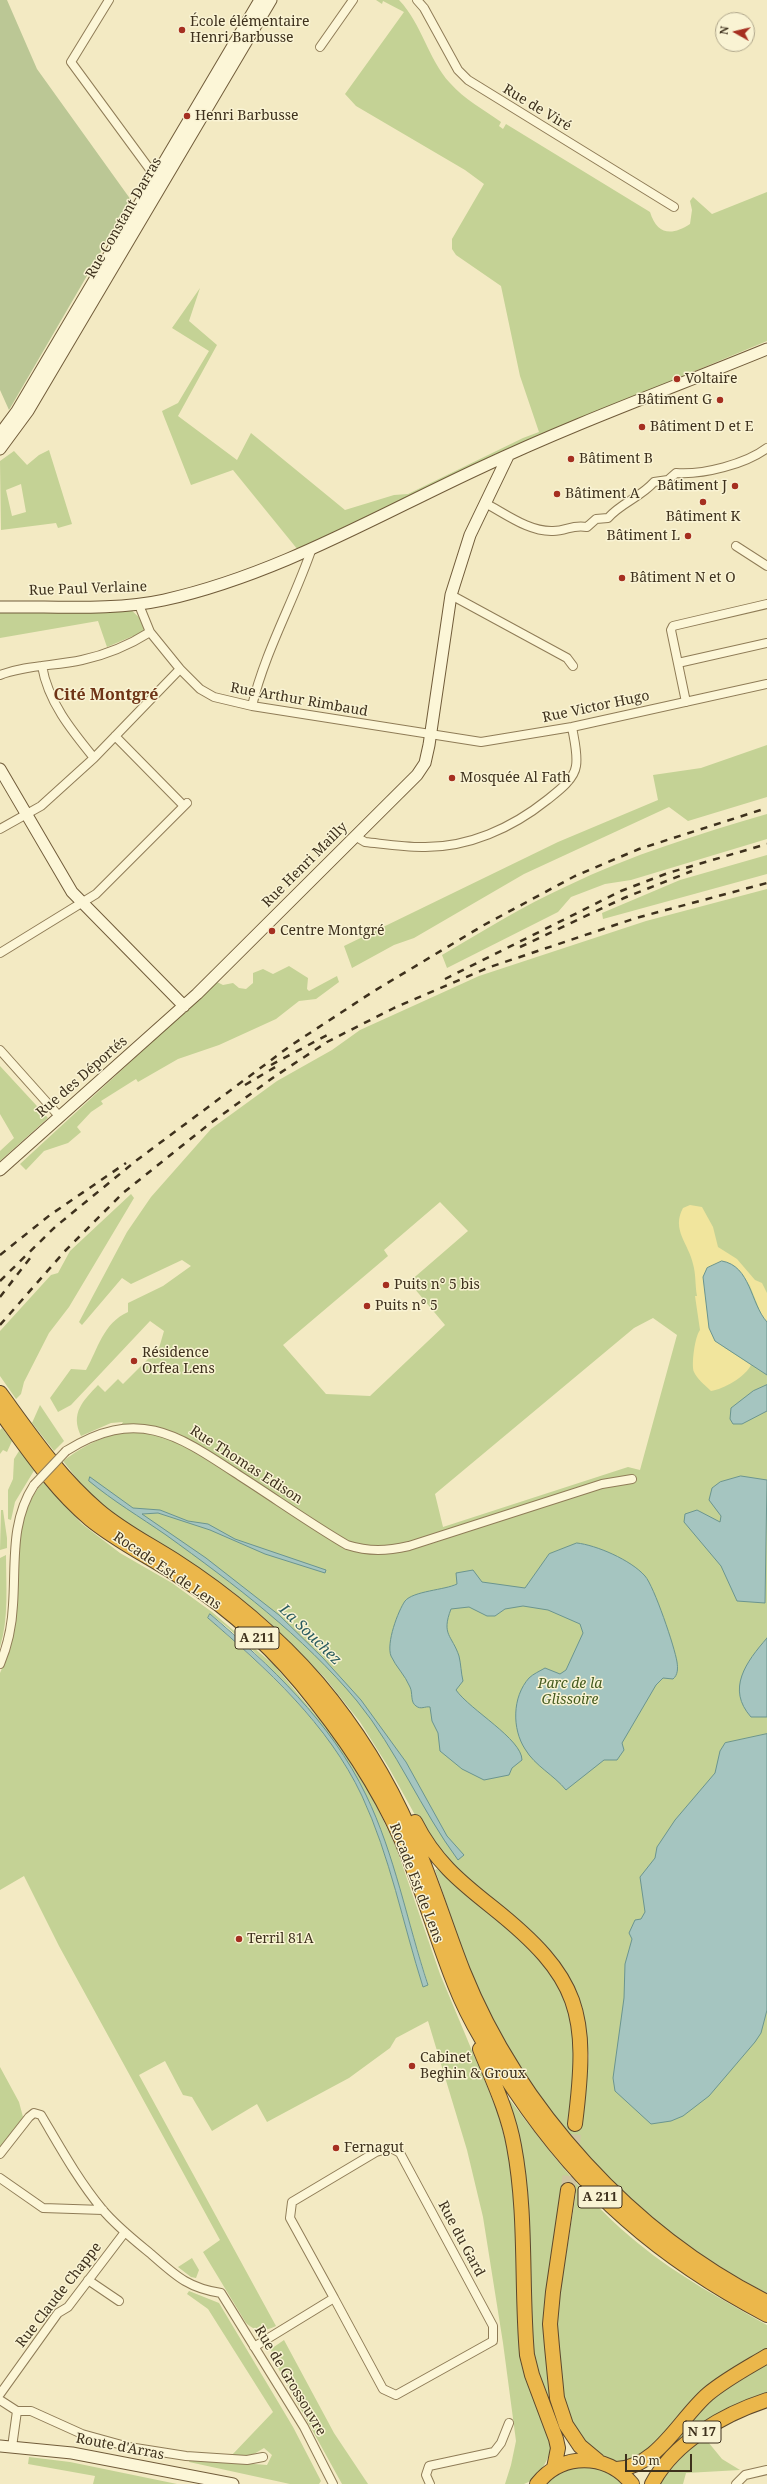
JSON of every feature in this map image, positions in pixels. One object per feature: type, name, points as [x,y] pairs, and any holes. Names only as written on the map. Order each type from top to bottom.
[{"type":"highway","name":"Rocade Est de Lens","points":[[0,1393],[59,1471],[98,1511],[212,1586],[240,1608],[293,1657],[337,1708],[364,1746],[386,1784]]},
{"type":"highway","name":"Rocade Est de Lens","points":[[0,1411],[51,1478],[90,1519],[208,1596],[264,1644],[315,1700],[366,1770],[388,1812],[409,1858],[455,1985],[478,2033]]},
{"type":"highway","points":[[386,1784],[396,1788],[417,1828],[440,1862],[455,1878],[532,1941],[547,1957],[568,1988],[576,2012],[582,2052],[575,2124]]},
{"type":"highway","name":"A 211","points":[[386,1784],[416,1846],[463,1971],[487,2024],[537,2103],[576,2152],[634,2211],[707,2266],[767,2302]]},
{"type":"highway","points":[[478,2033],[479,2048],[502,2104],[514,2145],[521,2192],[527,2355],[532,2375],[556,2439],[558,2452],[554,2468]]},
{"type":"highway","name":"A 211","points":[[478,2033],[533,2118],[572,2168],[596,2194],[635,2229],[670,2256],[725,2292],[767,2315]]},
{"type":"highway","points":[[568,2190],[553,2292],[550,2324],[553,2362],[557,2398],[566,2425],[580,2446],[598,2461]]},
{"type":"highway","name":"N 17","points":[[616,2468],[626,2468],[642,2462],[708,2394],[767,2356]]},
{"type":"highway","name":"N 17","points":[[652,2484],[666,2464],[706,2429],[736,2412],[767,2400]]},
{"type":"highway","points":[[537,2484],[554,2468],[580,2460],[598,2461],[616,2468],[632,2484]]},
{"type":"street","points":[[109,0],[71,62],[151,171],[161,176]]},
{"type":"street","name":"Rue Constant Darras","points":[[0,449],[28,410],[260,0]]},
{"type":"street","name":"Rue Constant Darras","points":[[0,434],[17,411],[271,0]]},
{"type":"street","points":[[320,47],[353,0]]},
{"type":"street","name":"Rue de Viré","points":[[417,0],[424,8],[458,70],[468,80],[674,207]]},
{"type":"street","name":"Rue Paul Verlaine","points":[[0,607],[139,605],[211,587],[250,574],[312,548],[483,466],[767,349]]},
{"type":"street","points":[[485,503],[531,528],[554,531],[575,525],[587,527],[596,519],[608,518],[614,510],[647,490],[654,482],[668,480],[676,473],[688,474],[745,462],[767,448]]},
{"type":"street","name":"Rue Henri Mailly","points":[[184,1006],[417,775],[425,763],[451,595],[463,553],[508,456]]},
{"type":"street","points":[[483,466],[489,471],[496,483]]},
{"type":"street","points":[[736,546],[767,566]]},
{"type":"street","points":[[252,706],[281,621],[304,572],[312,548]]},
{"type":"street","points":[[451,595],[567,658],[573,666]]},
{"type":"street","points":[[686,702],[671,630],[673,626],[767,604]]},
{"type":"street","name":"Rue Arthur Rimbaud","points":[[139,605],[150,632],[180,669],[200,689],[214,697],[252,706],[430,735]]},
{"type":"street","points":[[0,675],[17,669],[84,660],[136,641],[150,632]]},
{"type":"street","points":[[678,663],[767,643]]},
{"type":"street","points":[[42,666],[52,698],[64,720],[94,758]]},
{"type":"street","points":[[0,830],[41,806],[94,758],[180,669]]},
{"type":"street","name":"Rue Victor Hugo","points":[[430,735],[481,742],[572,727],[767,684]]},
{"type":"street","points":[[356,836],[365,842],[440,847],[470,841],[501,829],[532,812],[559,790],[572,776],[576,767],[572,727]]},
{"type":"street","points":[[0,953],[56,917],[82,904],[110,880],[185,804],[115,736]]},
{"type":"street","points":[[0,769],[72,892],[82,904],[184,1006]]},
{"type":"street","name":"Rue des Déportés","points":[[0,1170],[184,1006]]},
{"type":"street","points":[[0,1050],[59,1116]]},
{"type":"street","name":"Rue Thomas Edison","points":[[0,1664],[11,1623],[18,1523],[24,1503],[34,1485],[66,1451],[94,1435],[111,1430],[153,1430],[197,1447],[347,1545],[363,1550],[380,1551],[409,1546],[602,1484],[632,1479]]},
{"type":"street","points":[[0,2154],[29,2117],[34,2113],[41,2115],[80,2181],[103,2210],[125,2232]]},
{"type":"street","name":"Rue du Gard","points":[[391,2148],[400,2152],[493,2326],[493,2341],[396,2395],[382,2389],[334,2298],[290,2218],[292,2202],[376,2152],[391,2148]]},
{"type":"street","points":[[0,2178],[43,2208],[103,2210]]},
{"type":"street","name":"Rue Claude Chappe","points":[[0,2394],[58,2312],[68,2307],[125,2232]]},
{"type":"street","name":"Rue de Grossouvre","points":[[125,2232],[188,2284],[200,2290],[221,2293],[304,2427],[333,2484]]},
{"type":"street","points":[[88,2280],[119,2301]]},
{"type":"street","points":[[254,2347],[334,2298]]},
{"type":"street","points":[[0,2400],[17,2411],[31,2411],[98,2439],[156,2453],[247,2460],[263,2456]]},
{"type":"street","points":[[12,2447],[17,2411]]},
{"type":"street","points":[[430,2484],[426,2475],[429,2466],[494,2452],[501,2443],[509,2423]]},
{"type":"street","name":"Route d'Arras","points":[[0,2446],[72,2453],[233,2484]]},
{"type":"street","points":[[738,2481],[745,2475],[767,2470]]},
{"type":"green space","points":[[0,0],[7,0],[37,69],[131,200],[9,410],[0,390]]},
{"type":"green space","points":[[376,0],[399,0],[414,20],[442,74],[461,94],[501,122],[499,126],[503,129],[506,124],[650,212],[653,220],[661,229],[671,232],[690,224],[692,210],[690,201],[693,197],[712,214],[767,192],[767,341],[541,435],[298,550],[233,470],[191,485],[163,414],[162,411],[178,403],[209,351],[172,328],[200,288],[189,321],[217,345],[178,416],[237,460],[251,433],[345,510],[394,495],[408,494],[523,438],[539,432],[520,376],[501,286],[456,255],[452,249],[452,239],[484,184],[465,170],[356,106],[345,94],[404,12],[383,1],[382,4]]},
{"type":"green space","points":[[49,450],[72,524],[58,528],[56,523],[1,530],[0,461],[14,451],[27,465],[39,455]],"holes":[[[21,484],[26,512],[12,516],[6,490]]]},
{"type":"green space","points":[[129,608],[142,620],[146,631],[135,638],[133,636],[107,647],[98,621],[0,638],[0,611]]},
{"type":"green space","points":[[767,745],[767,797],[688,821],[669,807],[524,874],[414,938],[394,945],[352,968],[344,946],[558,842],[658,800],[653,775],[701,768]]},
{"type":"green space","points":[[767,814],[767,839],[631,880],[605,884],[571,897],[558,912],[447,968],[442,955],[503,919],[551,894],[616,864],[640,855],[691,837]]},
{"type":"green space","points":[[767,855],[767,874],[603,919],[602,913],[680,880]]},
{"type":"green space","name":"Parc de la Glissoire","points":[[767,889],[767,2293],[721,2267],[678,2237],[637,2204],[598,2166],[563,2126],[531,2084],[503,2039],[479,1992],[435,1870],[437,1869],[534,1951],[556,1981],[568,2004],[575,2029],[575,2061],[570,2123],[582,2124],[589,2056],[583,2009],[573,1986],[552,1957],[464,1879],[425,1833],[389,1768],[360,1722],[325,1678],[269,1622],[233,1592],[135,1530],[107,1509],[85,1489],[63,1461],[88,1445],[115,1434],[123,1422],[111,1423],[81,1436],[77,1421],[80,1408],[87,1396],[98,1385],[105,1392],[118,1379],[123,1384],[159,1348],[164,1331],[150,1321],[71,1405],[58,1412],[50,1398],[71,1369],[86,1370],[107,1330],[120,1317],[128,1312],[128,1303],[163,1286],[191,1266],[182,1260],[131,1284],[122,1278],[82,1325],[79,1322],[127,1232],[151,1197],[211,1129],[277,1081],[332,1050],[360,1030],[479,976],[646,921]],"holes":[[[440,1202],[468,1231],[409,1282],[445,1325],[370,1396],[326,1394],[283,1345],[388,1256],[384,1250]],[[653,1318],[677,1335],[640,1470],[628,1467],[443,1527],[435,1494],[634,1328]]]},
{"type":"green space","points":[[289,966],[308,978],[307,989],[309,991],[337,976],[339,982],[316,999],[299,1001],[276,1019],[219,1045],[178,1059],[138,1082],[136,1079],[101,1101],[103,1104],[91,1112],[77,1127],[81,1132],[68,1143],[44,1151],[26,1170],[20,1164],[217,982],[223,985],[233,983],[239,988],[246,989],[253,983],[253,973],[263,969],[273,974]]},
{"type":"green space","points":[[0,1066],[48,1118],[0,1161],[0,1151],[14,1138],[0,1114]]},
{"type":"green space","points":[[131,1194],[134,1198],[69,1307],[49,1333],[24,1382],[21,1394],[16,1399],[0,1376],[0,1331],[51,1275],[58,1273],[70,1251]]},
{"type":"green space","points":[[40,1405],[64,1441],[54,1451],[32,1423]]},
{"type":"green space","points":[[2,1428],[12,1441],[7,1452],[3,1450],[0,1454],[0,1430]]},
{"type":"green space","points":[[19,1451],[35,1469],[15,1502],[11,1520],[8,1519],[8,1490],[13,1479],[14,1459]]},
{"type":"green space","points":[[43,1482],[82,1524],[120,1553],[172,1583],[212,1612],[274,1665],[333,1736],[371,1795],[396,1847],[440,1974],[498,2113],[508,2152],[514,2193],[520,2339],[551,2448],[542,2469],[534,2479],[529,2482],[524,2484],[505,2484],[516,2441],[503,2343],[483,2217],[467,2150],[428,2021],[396,2038],[390,2048],[349,2078],[267,2122],[257,2104],[212,2131],[192,2097],[183,2095],[165,2061],[139,2075],[276,2326],[264,2330],[253,2328],[246,2323],[203,2252],[220,2240],[59,1946],[24,1876],[0,1890],[0,1673],[7,1657],[15,1625],[22,1526],[26,1511],[33,1496]],"holes":[[[210,1614],[258,1655],[286,1686],[299,1702],[321,1731],[274,1678],[208,1618]],[[333,1747],[352,1773],[364,1793],[382,1835],[428,1984],[423,1987],[381,1842],[362,1796]]]},
{"type":"green space","points":[[1,1510],[3,1510],[7,1548],[0,1550]]},
{"type":"green space","points":[[6,1555],[6,1613],[0,1647],[0,1558]]},
{"type":"green space","points":[[0,2067],[19,2102],[23,2117],[0,2148]]},
{"type":"green space","points":[[510,2100],[586,2194],[603,2212],[639,2244],[669,2267],[717,2297],[767,2325],[767,2352],[639,2458],[624,2463],[612,2460],[581,2444],[563,2401],[556,2318],[576,2193],[562,2188],[550,2385],[553,2409],[548,2408],[533,2364],[507,2101]]},
{"type":"green space","points":[[192,2258],[199,2270],[196,2278],[191,2277],[178,2267]]},
{"type":"green space","points":[[189,2291],[219,2303],[293,2427],[321,2481],[319,2484],[290,2484],[189,2462],[190,2459],[267,2465],[272,2455],[264,2448],[249,2457],[231,2456],[273,2412],[208,2309],[187,2294]]},
{"type":"green space","points":[[284,2340],[334,2433],[368,2484],[342,2484],[273,2359],[271,2349]]},
{"type":"green space","points":[[767,2364],[767,2393],[739,2403],[715,2416],[670,2452],[664,2447],[719,2394]]},
{"type":"green space","points":[[704,2437],[722,2459],[740,2470],[686,2473],[683,2484],[657,2484],[694,2444]]},
{"type":"green space","points":[[29,2457],[70,2462],[177,2484],[93,2484],[95,2476],[28,2464]]},
{"type":"green space","points":[[593,2466],[612,2474],[624,2484],[544,2484],[564,2469]]},
{"type":"sand","points":[[690,1205],[702,1207],[713,1227],[718,1247],[737,1259],[755,1280],[762,1283],[767,1293],[767,1322],[762,1316],[750,1286],[742,1275],[707,1307],[711,1330],[715,1337],[726,1348],[751,1365],[744,1374],[734,1382],[722,1388],[711,1391],[697,1377],[693,1368],[695,1344],[700,1330],[695,1296],[697,1296],[694,1268],[682,1237],[679,1223],[683,1208]]},
{"type":"water","points":[[722,1261],[732,1264],[739,1270],[749,1286],[761,1314],[767,1322],[767,1375],[715,1341],[709,1328],[703,1277],[707,1268]]},
{"type":"water","points":[[767,1385],[767,1411],[742,1424],[733,1424],[730,1419],[731,1408],[753,1391]]},
{"type":"water","points":[[741,1476],[767,1480],[765,1603],[737,1601],[721,1566],[684,1522],[685,1514],[697,1510],[720,1522],[721,1516],[709,1500],[712,1488],[720,1482]]},
{"type":"water","points":[[90,1477],[133,1508],[160,1510],[188,1521],[208,1524],[235,1539],[326,1570],[325,1573],[265,1554],[210,1530],[158,1513],[142,1514],[206,1558],[279,1615],[323,1658],[361,1700],[406,1762],[447,1836],[464,1855],[458,1860],[432,1821],[384,1739],[357,1701],[336,1677],[267,1612],[217,1572],[98,1488],[89,1481]]},
{"type":"water","points":[[577,1543],[585,1544],[613,1554],[631,1564],[645,1576],[654,1592],[668,1631],[677,1662],[677,1673],[673,1679],[663,1678],[656,1685],[622,1743],[624,1750],[617,1760],[604,1760],[566,1790],[529,1755],[525,1749],[518,1732],[516,1713],[519,1694],[529,1678],[545,1668],[560,1674],[566,1670],[583,1633],[580,1624],[548,1610],[523,1606],[505,1609],[495,1616],[487,1616],[469,1607],[451,1609],[448,1618],[447,1630],[459,1656],[463,1681],[456,1690],[514,1743],[520,1752],[522,1760],[512,1768],[509,1775],[484,1780],[462,1769],[440,1751],[438,1733],[432,1721],[430,1707],[420,1708],[414,1704],[411,1689],[391,1656],[390,1643],[396,1619],[405,1601],[409,1598],[457,1584],[456,1573],[473,1570],[482,1582],[525,1588],[549,1554]]},
{"type":"water","points":[[210,1614],[255,1654],[297,1696],[317,1719],[352,1768],[366,1795],[385,1841],[428,1985],[423,1987],[381,1842],[362,1796],[348,1770],[314,1721],[274,1678],[208,1618]]},
{"type":"water","points":[[767,1638],[767,1717],[751,1717],[744,1707],[740,1696],[742,1676],[746,1666]]},
{"type":"water","points":[[767,1734],[767,2010],[761,2033],[709,2096],[683,2116],[671,2121],[651,2124],[615,2091],[613,2078],[624,1998],[625,1964],[632,1939],[629,1933],[635,1920],[641,1919],[645,1912],[640,1877],[655,1858],[657,1847],[675,1820],[715,1773],[720,1751],[725,1743]]},
{"type":"tunnel","points":[[568,2190],[575,2124]]},
{"type":"railway","points":[[0,1281],[55,1227],[137,1160],[290,1046],[374,991],[484,925],[575,876],[639,849],[767,808]]},
{"type":"railway","points":[[445,979],[621,891],[668,873],[767,844]]},
{"type":"railway","points":[[520,947],[624,898],[692,871]]},
{"type":"railway","points":[[0,1325],[65,1251],[123,1193],[208,1125],[274,1077],[327,1042],[394,1008],[490,967],[636,918],[767,883]]},
{"type":"railway","points":[[271,1065],[331,1033]]},
{"type":"railway","points":[[245,1085],[277,1066]]},
{"type":"railway","points":[[0,1255],[50,1215],[126,1163]]},
{"type":"railway","points":[[0,1297],[34,1253]]},
{"type":"place","name":"École élémentaire Henri Barbusse","points":[[182,30]]},
{"type":"place","name":"Henri Barbusse","points":[[187,116]]},
{"type":"place","name":"Voltaire","points":[[677,379]]},
{"type":"place","name":"Bâtiment G","points":[[720,400]]},
{"type":"place","name":"Bâtiment D et E","points":[[642,427]]},
{"type":"place","name":"Bâtiment B","points":[[571,459]]},
{"type":"place","name":"Bâtiment J","points":[[735,486]]},
{"type":"place","name":"Bâtiment A","points":[[557,494]]},
{"type":"place","name":"Bâtiment K","points":[[703,502]]},
{"type":"place","name":"Bâtiment L","points":[[688,536]]},
{"type":"place","name":"Bâtiment N et O","points":[[622,578]]},
{"type":"place","name":"Mosquée Al Fath","points":[[452,778]]},
{"type":"place","name":"Centre Montgré","points":[[272,931]]},
{"type":"place","name":"Puits n° 5 bis","points":[[386,1285]]},
{"type":"place","name":"Puits n° 5","points":[[367,1306]]},
{"type":"place","name":"Résidence Orfea Lens","points":[[134,1361]]},
{"type":"place","name":"Terril 81A","points":[[239,1939]]},
{"type":"place","name":"Cabinet Beghin & Groux","points":[[412,2066]]},
{"type":"place","name":"Fernagut","points":[[336,2148]]},
{"type":"district","name":"Cité Montgré","points":[[106,695]]},
{"type":"water label","name":"La Souchez","points":[[310,1635]]}]
